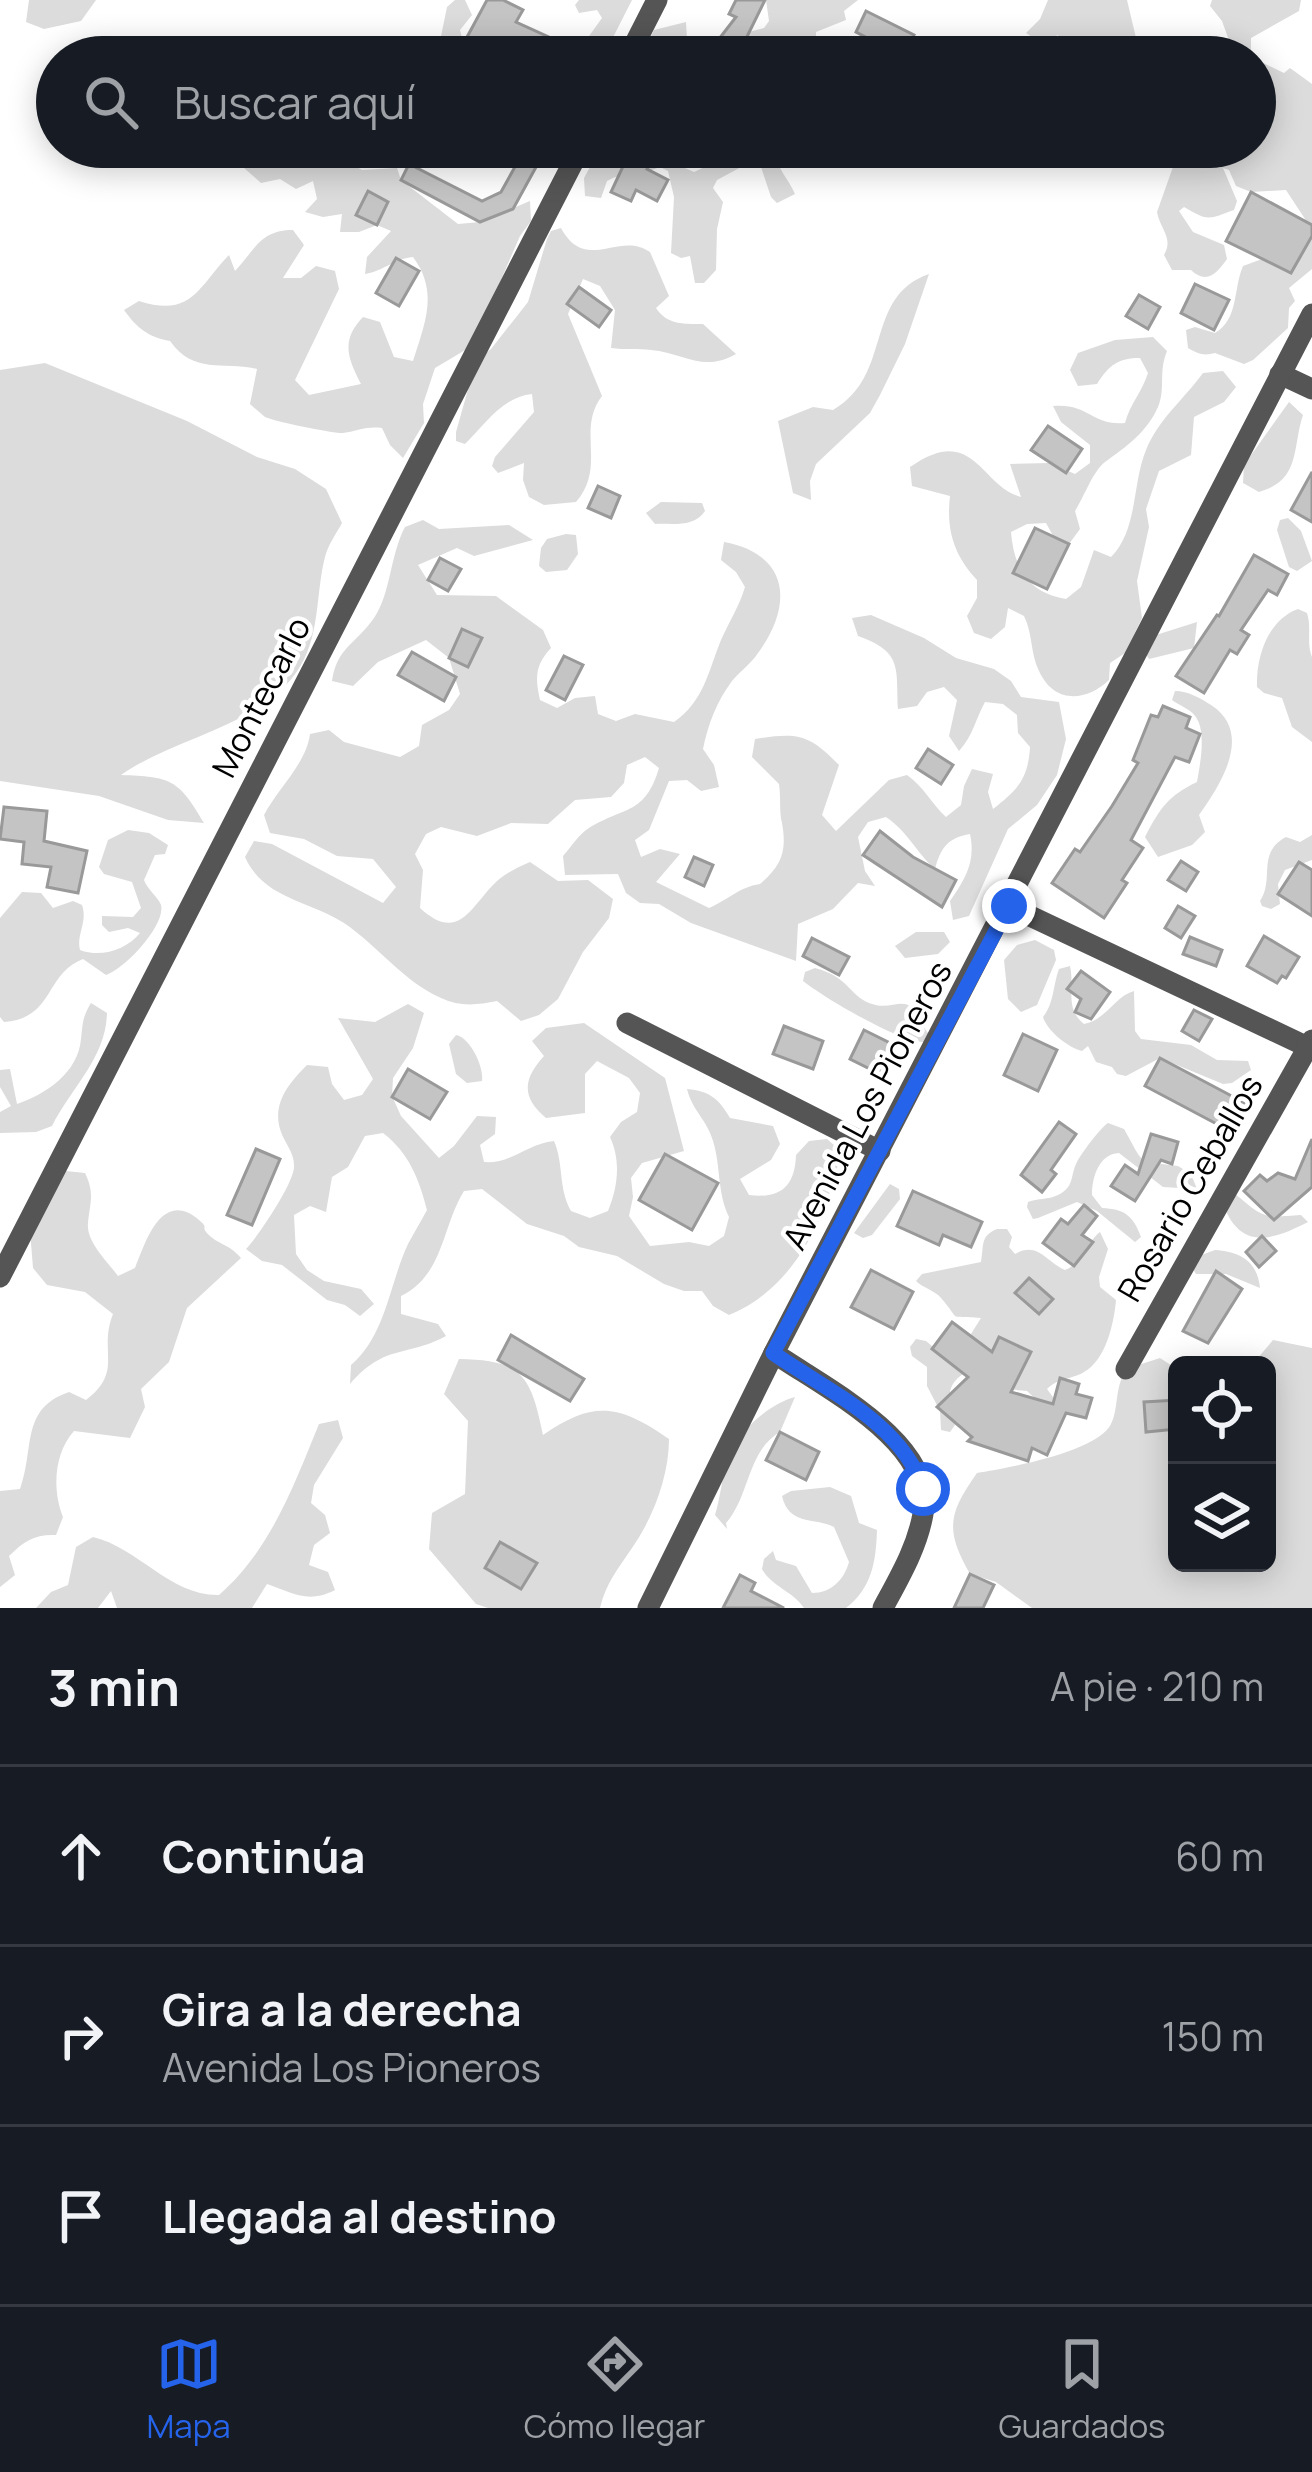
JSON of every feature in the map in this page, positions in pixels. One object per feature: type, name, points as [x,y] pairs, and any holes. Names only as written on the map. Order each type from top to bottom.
[{"type":"street","points":[[639,36],[657,0]]},
{"type":"street","name":"Montecarlo","points":[[0,1277],[570,168]]},
{"type":"street","name":"Avenida Los Pioneros","points":[[648,1608],[773,1353],[1009,906],[1312,314]]},
{"type":"street","points":[[1280,374],[1312,389]]},
{"type":"street","points":[[1009,906],[1311,1045]]},
{"type":"street","points":[[627,1023],[880,1151]]},
{"type":"street","name":"Rosario Ceballos","points":[[1126,1369],[1311,1045]]},
{"type":"street","points":[[773,1353],[893,1437],[916,1465],[924,1511],[910,1556],[883,1608]]},
{"type":"shaded area","points":[[29,0],[96,0],[81,21],[44,29],[26,22]]},
{"type":"shaded area","points":[[455,0],[465,0],[472,15],[460,30],[462,36],[441,36],[447,7]]},
{"type":"shaded area","points":[[579,0],[632,0],[614,36],[589,36],[602,18],[597,10],[579,13],[575,5]]},
{"type":"shaded area","points":[[766,0],[858,0],[844,11],[846,20],[816,36],[745,36],[769,21]]},
{"type":"shaded area","points":[[1048,0],[1127,0],[1136,36],[1026,33],[1040,19]]},
{"type":"shaded area","points":[[1212,0],[1301,0],[1299,11],[1255,36],[1227,36],[1210,6]]},
{"type":"shaded area","points":[[686,22],[687,36],[651,36],[654,30]]},
{"type":"shaded area","points":[[1290,68],[1312,84],[1312,269],[1289,288],[1295,301],[1289,308],[1288,328],[1244,364],[1188,348],[1186,330],[1195,327],[1215,333],[1232,312],[1243,266],[1262,259],[1281,264],[1309,238],[1305,219],[1286,190],[1251,192],[1236,186],[1229,170],[1223,168],[1276,168],[1276,69],[1284,73]]},
{"type":"shaded area","points":[[244,168],[397,168],[401,180],[458,224],[480,222],[530,201],[531,221],[472,346],[435,368],[423,404],[424,423],[403,458],[382,428],[338,433],[265,417],[250,404],[257,369],[189,359],[170,341],[144,331],[124,310],[139,301],[183,302],[229,255],[235,271],[265,237],[293,230],[304,245],[283,278],[301,278],[316,266],[335,271],[339,289],[295,380],[309,395],[361,384],[348,349],[351,333],[363,317],[380,322],[394,357],[413,361],[427,308],[421,270],[413,257],[365,274],[367,257],[391,231],[377,225],[340,232],[342,214],[323,217],[305,212],[317,199],[313,181],[296,189],[280,179],[261,183]]},
{"type":"shaded area","points":[[589,168],[657,168],[607,181],[601,198],[585,196],[584,178]]},
{"type":"shaded area","points":[[662,168],[694,172],[739,168],[717,180],[713,188],[723,202],[716,270],[704,283],[695,283],[690,256],[671,253],[674,197],[668,171]]},
{"type":"shaded area","points":[[761,168],[781,168],[795,194],[777,203]]},
{"type":"shaded area","points":[[1173,168],[1223,168],[1237,201],[1234,210],[1209,218],[1184,207],[1179,211],[1193,232],[1224,245],[1227,259],[1207,277],[1191,270],[1172,270],[1164,255],[1167,238],[1157,212]]},
{"type":"shaded area","points":[[561,228],[581,248],[627,245],[650,252],[669,296],[656,308],[660,314],[676,322],[703,324],[736,354],[703,362],[651,350],[611,348],[615,310],[600,286],[583,279],[568,314],[602,396],[591,422],[589,475],[576,502],[544,505],[529,497],[524,463],[498,473],[492,466],[534,412],[532,394],[503,406],[465,444],[456,441],[456,432],[476,361],[528,302],[547,239],[551,231]]},
{"type":"shaded area","points":[[929,274],[905,344],[870,413],[816,464],[810,481],[811,500],[793,493],[778,421],[813,407],[833,410],[852,395],[873,358],[895,300],[908,285]]},
{"type":"shaded area","points":[[1153,337],[1167,351],[1158,407],[1142,431],[1097,471],[1075,511],[1080,529],[1069,544],[1056,541],[1046,523],[1027,524],[1011,532],[1020,568],[1042,591],[1066,599],[1081,587],[1094,550],[1111,557],[1120,546],[1151,439],[1203,373],[1223,371],[1236,387],[1224,402],[1194,417],[1191,455],[1159,471],[1146,509],[1149,527],[1137,581],[1142,618],[1125,653],[1110,663],[1109,680],[1100,687],[1081,696],[1062,694],[1039,671],[1024,616],[1008,608],[1005,627],[991,639],[974,633],[967,616],[977,598],[977,580],[953,541],[950,496],[912,486],[910,467],[931,455],[962,454],[1021,497],[1010,464],[1050,463],[1075,474],[1090,463],[1090,445],[1061,422],[1053,406],[1125,423],[1148,373],[1140,358],[1126,359],[1110,367],[1097,384],[1078,386],[1070,370],[1078,353],[1115,340]]},
{"type":"shaded area","points":[[45,363],[187,421],[257,457],[295,469],[326,489],[342,523],[325,557],[307,653],[285,686],[243,716],[121,775],[171,783],[204,823],[168,820],[99,796],[0,781],[0,370]]},
{"type":"shaded area","points":[[1289,402],[1303,415],[1293,461],[1282,480],[1259,492],[1243,483],[1244,465]]},
{"type":"shaded area","points":[[661,502],[702,503],[705,511],[689,522],[655,524],[646,513]]},
{"type":"shaded area","points":[[1288,518],[1301,531],[1312,561],[1297,571],[1289,567],[1277,530],[1280,520]]},
{"type":"shaded area","points":[[423,520],[439,529],[509,525],[533,540],[474,556],[457,548],[418,565],[437,595],[496,596],[543,630],[551,648],[538,672],[540,700],[557,708],[575,698],[595,696],[598,714],[616,721],[635,714],[674,722],[699,695],[745,587],[721,560],[724,542],[746,548],[773,569],[780,600],[770,635],[722,697],[705,740],[703,749],[714,765],[719,787],[701,791],[687,780],[669,781],[649,830],[635,840],[641,857],[660,849],[680,854],[656,882],[709,908],[760,884],[781,857],[779,784],[752,757],[755,739],[802,738],[839,765],[822,815],[836,831],[889,780],[907,775],[946,817],[961,805],[972,769],[993,774],[988,792],[993,809],[1024,776],[1030,747],[1018,733],[1017,715],[1003,704],[985,702],[959,751],[949,736],[957,700],[944,687],[927,692],[917,706],[898,709],[890,655],[858,636],[852,618],[871,615],[956,658],[994,669],[1011,681],[1021,697],[1059,702],[1066,739],[1057,775],[1037,805],[1008,829],[969,916],[953,920],[950,901],[968,870],[970,834],[946,845],[935,869],[886,817],[868,822],[858,837],[865,871],[875,886],[858,883],[833,909],[798,924],[796,961],[691,923],[659,904],[640,903],[626,893],[618,874],[565,875],[563,856],[582,834],[647,794],[659,768],[645,757],[627,765],[624,783],[611,797],[575,800],[548,824],[511,823],[477,836],[441,827],[426,834],[415,854],[423,870],[420,908],[433,918],[455,922],[463,918],[500,879],[530,862],[558,881],[588,880],[613,899],[609,918],[583,952],[558,999],[539,1015],[521,1021],[497,1001],[448,1001],[415,983],[344,923],[263,882],[245,857],[254,841],[272,844],[383,903],[396,887],[373,859],[337,856],[304,839],[270,833],[264,815],[297,766],[310,734],[329,730],[344,742],[400,757],[419,746],[422,725],[449,710],[460,694],[449,658],[426,640],[378,662],[353,686],[332,681],[343,653],[380,608],[405,527]]},
{"type":"shaded area","points":[[576,535],[578,554],[567,570],[546,572],[539,566],[541,548],[547,539]]},
{"type":"shaded area","points":[[1298,609],[1307,613],[1309,624],[1312,742],[1292,727],[1282,698],[1257,687],[1266,640],[1279,621]]},
{"type":"shaded area","points":[[1197,622],[1194,648],[1149,659],[1144,651],[1156,635]]},
{"type":"shaded area","points":[[1175,691],[1198,697],[1224,716],[1232,744],[1224,774],[1199,815],[1205,832],[1192,845],[1158,857],[1145,837],[1166,804],[1197,782],[1201,759],[1200,725],[1193,713],[1172,700]]},
{"type":"shaded area","points":[[128,830],[149,833],[168,845],[165,854],[155,855],[144,880],[161,905],[151,934],[106,975],[83,959],[71,966],[32,1013],[4,1022],[0,1017],[0,918],[22,892],[41,893],[53,908],[73,901],[82,905],[80,950],[113,951],[140,933],[128,928],[109,932],[102,925],[102,916],[133,917],[141,908],[132,882],[104,874],[99,867],[108,840]]},
{"type":"shaded area","points":[[1312,835],[1312,860],[1285,870],[1278,884],[1280,904],[1271,909],[1262,906],[1271,851],[1286,837],[1300,842]]},
{"type":"shaded area","points":[[916,932],[944,932],[950,942],[938,954],[905,958],[895,946]]},
{"type":"shaded area","points":[[1035,940],[1054,950],[1056,960],[1037,1005],[1021,1012],[1008,999],[1004,960],[1017,945]]},
{"type":"shaded area","points":[[1070,966],[1072,1004],[1084,1024],[1134,991],[1135,1031],[1141,1039],[1191,1045],[1217,1060],[1248,1061],[1251,1070],[1223,1084],[1160,1058],[1126,1076],[1096,1062],[1088,1046],[1082,1051],[1065,1043],[1043,1017],[1059,969]]},
{"type":"shaded area","points":[[815,968],[835,976],[869,1003],[911,1007],[928,1033],[927,1042],[882,1028],[813,988],[803,981],[805,972]]},
{"type":"shaded area","points":[[91,1003],[107,1013],[101,1044],[52,1126],[36,1132],[0,1133],[0,1112],[11,1106],[0,1087],[0,1070],[10,1069],[17,1104],[49,1088],[74,1062]]},
{"type":"shaded area","points":[[408,1004],[424,1013],[413,1048],[393,1078],[392,1096],[401,1116],[439,1158],[477,1116],[496,1117],[495,1134],[480,1145],[484,1162],[554,1141],[571,1211],[590,1218],[608,1211],[617,1174],[610,1137],[637,1112],[640,1093],[629,1078],[597,1061],[585,1074],[585,1113],[546,1118],[532,1103],[528,1088],[544,1056],[532,1041],[546,1028],[584,1023],[665,1078],[684,1151],[642,1163],[631,1178],[629,1216],[650,1246],[689,1242],[709,1246],[724,1236],[729,1217],[713,1141],[687,1089],[713,1097],[730,1118],[773,1126],[780,1144],[771,1160],[740,1179],[749,1195],[769,1195],[784,1188],[793,1175],[796,1155],[809,1141],[827,1139],[841,1151],[827,1201],[804,1248],[772,1287],[729,1315],[713,1306],[702,1291],[664,1284],[617,1256],[579,1247],[564,1236],[527,1224],[482,1189],[464,1191],[434,1263],[401,1296],[401,1314],[438,1324],[446,1336],[374,1362],[350,1384],[351,1365],[372,1339],[408,1244],[427,1210],[400,1149],[383,1133],[365,1136],[348,1167],[332,1177],[326,1212],[310,1206],[294,1215],[296,1254],[307,1270],[324,1281],[361,1289],[374,1304],[360,1316],[327,1300],[282,1265],[262,1261],[246,1249],[292,1175],[293,1158],[278,1112],[288,1087],[307,1065],[328,1067],[332,1084],[344,1100],[362,1095],[373,1079],[338,1018],[375,1022]]},
{"type":"shaded area","points":[[456,1035],[475,1054],[482,1081],[467,1083],[456,1074],[449,1044]]},
{"type":"shaded area","points":[[1108,1123],[1124,1129],[1144,1160],[1178,1166],[1191,1174],[1197,1189],[1163,1187],[1119,1153],[1106,1157],[1095,1174],[1092,1195],[1102,1208],[1131,1218],[1141,1237],[1135,1242],[1097,1211],[1077,1202],[1033,1219],[1027,1207],[1028,1202],[1054,1197],[1067,1188],[1079,1158]]},
{"type":"shaded area","points":[[66,1171],[85,1173],[91,1193],[90,1237],[118,1276],[135,1268],[156,1223],[174,1211],[199,1220],[210,1236],[241,1258],[187,1308],[169,1362],[141,1389],[145,1407],[130,1438],[74,1431],[67,1440],[57,1472],[63,1517],[56,1535],[36,1537],[14,1551],[9,1556],[15,1575],[0,1587],[0,1491],[20,1489],[32,1432],[43,1409],[69,1392],[86,1400],[107,1370],[113,1314],[85,1292],[47,1285],[33,1268],[30,1231]]},
{"type":"shaded area","points":[[890,1184],[899,1189],[900,1199],[872,1235],[863,1238],[854,1233]]},
{"type":"shaded area","points":[[1234,1193],[1264,1214],[1301,1215],[1308,1222],[1272,1236],[1250,1236],[1232,1222],[1225,1209]]},
{"type":"shaded area","points":[[997,1229],[1007,1229],[1015,1254],[1036,1251],[1065,1270],[1100,1232],[1108,1249],[1100,1287],[1116,1300],[1111,1330],[1092,1366],[1047,1389],[1058,1404],[1042,1405],[1027,1391],[997,1388],[965,1373],[951,1389],[955,1425],[950,1432],[941,1430],[940,1411],[927,1386],[927,1367],[912,1356],[910,1347],[916,1339],[926,1341],[945,1357],[973,1338],[981,1318],[956,1316],[939,1296],[916,1281],[922,1274],[981,1262],[985,1238]]},
{"type":"shaded area","points":[[1215,1250],[1246,1260],[1260,1288],[1226,1274],[1196,1274],[1191,1266],[1196,1257]]},
{"type":"shaded area","points":[[1273,1340],[1312,1348],[1312,1608],[1032,1608],[996,1582],[970,1574],[956,1545],[953,1522],[977,1473],[1089,1443],[1111,1424],[1126,1369],[1160,1358],[1168,1363],[1168,1572],[1276,1572],[1276,1356],[1260,1356]]},
{"type":"shaded area","points":[[459,1359],[497,1363],[520,1375],[534,1398],[543,1435],[577,1416],[606,1411],[635,1419],[669,1439],[653,1510],[600,1608],[488,1608],[476,1604],[429,1549],[432,1513],[465,1494],[468,1421],[444,1394]]},
{"type":"shaded area","points":[[795,1397],[780,1432],[761,1450],[727,1529],[715,1515],[734,1446],[766,1412]]},
{"type":"shaded area","points":[[338,1420],[343,1438],[314,1485],[311,1503],[325,1515],[330,1533],[314,1545],[309,1565],[328,1572],[335,1590],[308,1597],[267,1584],[252,1608],[117,1608],[111,1591],[98,1608],[36,1608],[51,1592],[68,1585],[76,1547],[93,1537],[185,1588],[219,1595],[266,1538],[319,1424]]},
{"type":"shaded area","points":[[830,1487],[851,1496],[859,1523],[877,1530],[874,1563],[862,1592],[846,1608],[804,1608],[766,1575],[764,1559],[773,1551],[776,1560],[796,1566],[812,1593],[825,1591],[840,1580],[849,1562],[834,1527],[796,1516],[782,1496]]},
{"type":"building","points":[[487,0],[503,0],[523,10],[516,22],[547,36],[468,36]]},
{"type":"building","points":[[736,0],[765,0],[747,36],[721,36],[736,17],[729,14]]},
{"type":"building","points":[[866,11],[914,35],[864,36],[856,32]]},
{"type":"building","points":[[407,168],[417,168],[482,201],[501,192],[514,168],[535,168],[513,209],[480,222],[401,180]]},
{"type":"building","points":[[622,168],[648,168],[668,180],[657,201],[636,190],[631,201],[611,192]]},
{"type":"building","points":[[368,191],[388,202],[377,225],[356,215]]},
{"type":"building","points":[[1251,192],[1312,225],[1312,236],[1291,273],[1226,241]]},
{"type":"building","points":[[396,258],[419,271],[399,306],[376,293]]},
{"type":"building","points":[[1195,284],[1229,300],[1214,330],[1181,313]]},
{"type":"building","points":[[579,287],[611,310],[599,327],[567,304]]},
{"type":"building","points":[[1139,295],[1160,307],[1148,329],[1126,316]]},
{"type":"building","points":[[1048,426],[1082,449],[1066,473],[1031,450]]},
{"type":"building","points":[[1312,472],[1312,522],[1291,510]]},
{"type":"building","points":[[598,486],[620,496],[611,518],[588,508]]},
{"type":"building","points":[[1035,528],[1069,544],[1047,589],[1013,573]]},
{"type":"building","points":[[1254,555],[1288,574],[1277,595],[1268,590],[1241,630],[1249,635],[1237,654],[1230,650],[1204,693],[1176,676],[1219,616]]},
{"type":"building","points":[[440,558],[461,569],[448,591],[428,580]]},
{"type":"building","points":[[462,629],[482,638],[468,667],[449,658]]},
{"type":"building","points":[[412,652],[456,677],[444,701],[398,675]]},
{"type":"building","points":[[564,656],[583,665],[565,700],[546,690]]},
{"type":"building","points":[[1163,706],[1190,717],[1186,728],[1200,734],[1189,762],[1175,757],[1131,840],[1143,848],[1104,918],[1052,883],[1112,806],[1138,763],[1133,760],[1151,715],[1158,717]]},
{"type":"building","points":[[928,749],[953,765],[941,784],[916,768]]},
{"type":"building","points":[[4,807],[47,811],[44,841],[87,851],[78,893],[47,887],[51,867],[22,864],[24,842],[0,839]]},
{"type":"building","points":[[880,831],[913,857],[956,880],[942,907],[863,855]]},
{"type":"building","points":[[694,857],[713,865],[704,886],[685,877]]},
{"type":"building","points":[[1181,861],[1198,872],[1186,891],[1168,880]]},
{"type":"building","points":[[1299,862],[1312,870],[1312,916],[1278,894]]},
{"type":"building","points":[[1178,906],[1195,916],[1181,938],[1165,928]]},
{"type":"building","points":[[1264,936],[1299,957],[1286,978],[1282,976],[1277,983],[1247,966]]},
{"type":"building","points":[[1190,937],[1222,950],[1216,966],[1183,954]]},
{"type":"building","points":[[812,938],[849,957],[839,975],[803,956]]},
{"type":"building","points":[[1081,971],[1110,992],[1091,1019],[1075,1012],[1081,999],[1067,989]]},
{"type":"building","points":[[1194,1010],[1212,1019],[1199,1041],[1182,1031]]},
{"type":"building","points":[[784,1026],[823,1041],[813,1069],[773,1054]]},
{"type":"building","points":[[864,1030],[896,1046],[882,1075],[850,1059]]},
{"type":"building","points":[[1023,1034],[1057,1050],[1038,1091],[1004,1075]]},
{"type":"building","points":[[1160,1058],[1245,1103],[1230,1131],[1145,1086]]},
{"type":"building","points":[[408,1069],[447,1092],[430,1119],[392,1097]]},
{"type":"building","points":[[1059,1122],[1076,1134],[1042,1192],[1021,1175]]},
{"type":"building","points":[[1151,1134],[1178,1142],[1172,1164],[1161,1160],[1135,1201],[1111,1186],[1125,1165],[1138,1174]]},
{"type":"building","points":[[1312,1139],[1312,1187],[1274,1220],[1244,1191],[1260,1175],[1267,1181],[1278,1173],[1295,1179]]},
{"type":"building","points":[[256,1149],[280,1159],[252,1225],[227,1215]]},
{"type":"building","points":[[665,1154],[718,1183],[692,1230],[639,1200]]},
{"type":"building","points":[[913,1191],[982,1222],[971,1247],[943,1235],[939,1245],[897,1226]]},
{"type":"building","points":[[1084,1205],[1097,1216],[1082,1235],[1093,1242],[1074,1266],[1043,1243],[1061,1219],[1068,1224]]},
{"type":"building","points":[[1262,1236],[1276,1251],[1259,1267],[1246,1252]]},
{"type":"building","points":[[871,1270],[913,1292],[894,1329],[851,1307]]},
{"type":"building","points":[[1216,1271],[1242,1289],[1208,1343],[1183,1331]]},
{"type":"building","points":[[1029,1278],[1053,1299],[1039,1314],[1015,1293]]},
{"type":"building","points":[[952,1322],[992,1352],[999,1337],[1031,1352],[1011,1392],[1053,1404],[1060,1378],[1079,1384],[1076,1394],[1092,1398],[1086,1418],[1066,1413],[1047,1455],[1032,1448],[1028,1461],[968,1441],[972,1437],[937,1407],[968,1377],[932,1349]]},
{"type":"building","points":[[511,1335],[584,1379],[570,1401],[498,1360]]},
{"type":"building","points":[[1168,1401],[1168,1430],[1146,1432],[1144,1402]]},
{"type":"building","points":[[780,1432],[819,1452],[806,1480],[766,1460]]},
{"type":"building","points":[[500,1542],[537,1563],[521,1589],[485,1568]]},
{"type":"building","points":[[970,1574],[994,1585],[983,1608],[954,1608]]},
{"type":"building","points":[[740,1575],[755,1583],[751,1591],[784,1608],[723,1608]]},
{"type":"route","points":[[923,1489],[916,1465],[893,1437],[773,1353],[1009,906]]}]
